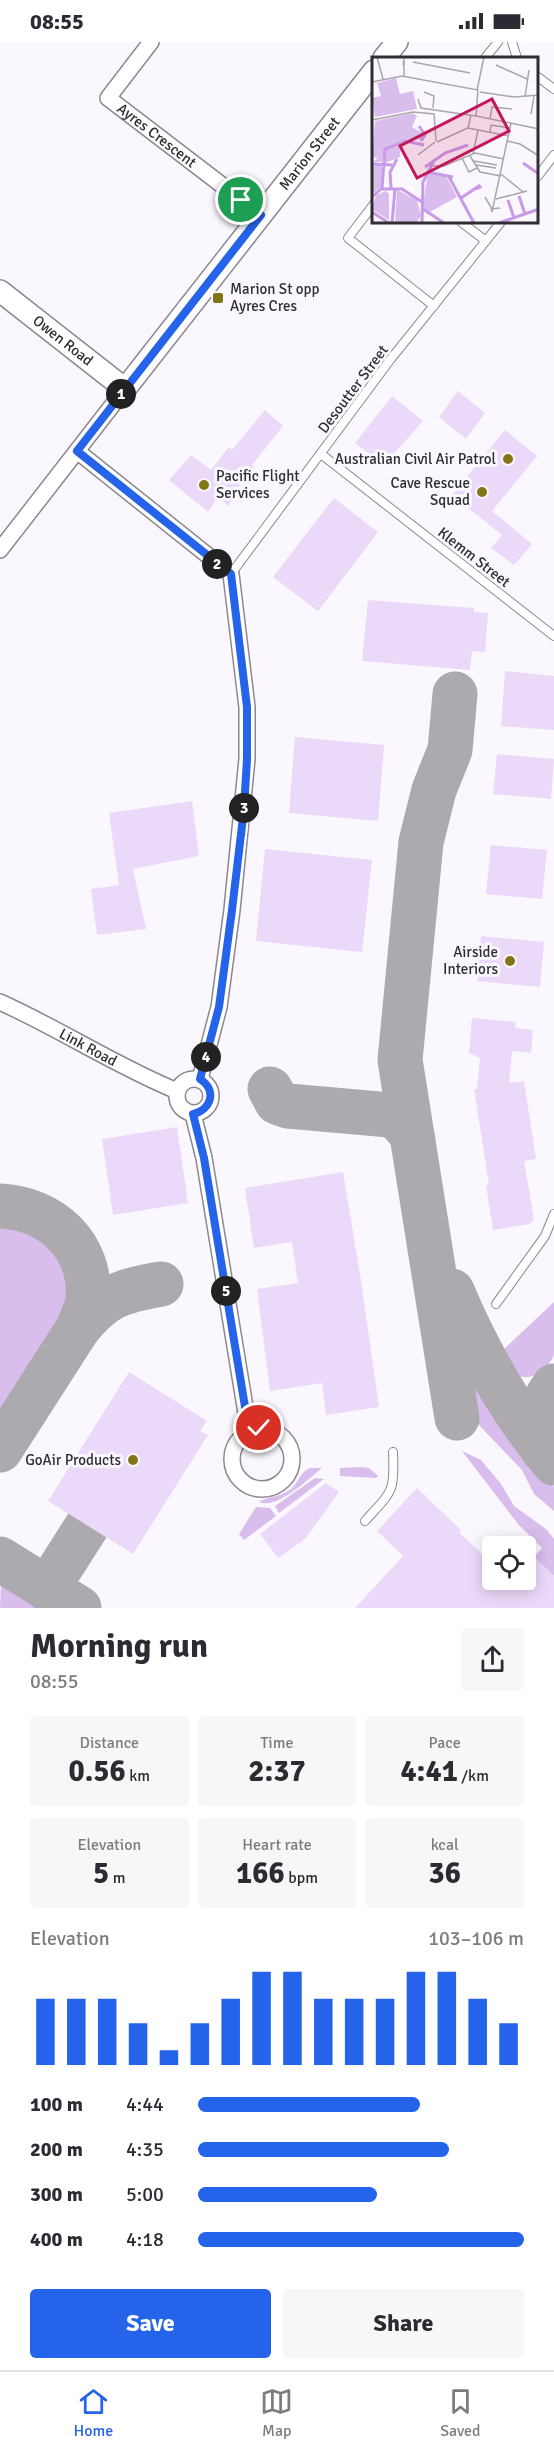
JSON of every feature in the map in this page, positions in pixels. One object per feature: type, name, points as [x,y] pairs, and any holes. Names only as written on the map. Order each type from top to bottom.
[{"type":"main road","points":[[385,57],[397,42]]},
{"type":"main road","name":"Marion Street","points":[[125,389],[372,74]]},
{"type":"main road","name":"Owen Road","points":[[0,291],[125,389]]},
{"type":"street","name":"Ayres Crescent","points":[[151,42],[108,98],[261,215]]},
{"type":"street","name":"Marion Street","points":[[0,550],[125,389]]},
{"type":"street","points":[[77,451],[231,574],[247,707],[246,779],[234,899],[219,1007],[200,1079]]},
{"type":"street","name":"Link Road","points":[[0,1002],[177,1090]]},
{"type":"street","points":[[193,1114],[205,1109],[211,1099],[209,1087],[200,1079],[189,1079],[177,1090],[180,1106],[193,1114],[204,1158],[249,1431]]},
{"type":"street","points":[[268,1429],[284,1438],[290,1446],[292,1465],[288,1474],[275,1486],[259,1489],[251,1487],[234,1471],[232,1456],[234,1448],[237,1441],[249,1431],[268,1429]]},
{"type":"lane","points":[[486,57],[498,42]]},
{"type":"lane","points":[[512,42],[517,57]]},
{"type":"lane","points":[[539,78],[554,89]]},
{"type":"lane","points":[[539,174],[554,155]]},
{"type":"lane","points":[[372,207],[348,238],[434,306]]},
{"type":"lane","points":[[464,224],[486,241]]},
{"type":"lane","name":"Desoutter Street","points":[[231,574],[390,360],[499,224]]},
{"type":"lane","name":"Klemm Street","points":[[321,454],[554,636]]},
{"type":"lane","points":[[496,1304],[545,1236],[554,1214]]},
{"type":"lane","points":[[365,1521],[388,1496],[393,1487],[393,1452]]},
{"type":"shaded area","points":[[0,1215],[25,1217],[58,1238],[72,1253],[77,1270],[78,1290],[71,1316],[0,1423]]},
{"type":"shaded area","points":[[554,1302],[554,1355],[552,1360],[539,1373],[531,1376],[523,1377],[508,1371],[503,1366],[502,1351]]},
{"type":"shaded area","points":[[467,1382],[483,1389],[512,1433],[554,1487],[554,1511],[534,1494],[522,1470],[477,1423]]},
{"type":"shaded area","points":[[462,1451],[481,1460],[501,1484],[514,1506],[546,1529],[554,1539],[554,1576],[536,1559],[536,1555],[542,1548],[536,1542],[536,1536],[530,1536],[518,1524]]},
{"type":"shaded area","points":[[310,1468],[322,1468],[283,1498],[274,1502],[259,1502],[287,1492]]},
{"type":"shaded area","points":[[340,1468],[369,1468],[378,1476],[376,1478],[340,1476]]},
{"type":"shaded area","points":[[315,1478],[324,1479],[279,1513],[275,1506]]},
{"type":"shaded area","points":[[256,1507],[270,1508],[276,1516],[244,1540],[239,1534]]},
{"type":"shaded area","points":[[1,1583],[21,1588],[53,1608],[0,1608]]},
{"type":"building","points":[[458,391],[485,413],[466,439],[439,417]]},
{"type":"building","points":[[392,396],[423,421],[384,465],[355,443]]},
{"type":"building","points":[[265,410],[283,426],[252,465],[254,467],[237,489],[239,491],[228,506],[218,497],[208,512],[169,480],[191,455],[211,470],[229,447],[232,450]]},
{"type":"building","points":[[505,430],[537,456],[492,511],[532,544],[514,565],[491,548],[502,535],[452,495]]},
{"type":"building","points":[[334,498],[378,532],[318,611],[273,577]]},
{"type":"building","points":[[368,600],[474,608],[474,612],[488,613],[485,652],[472,651],[470,670],[362,661]]},
{"type":"building","points":[[505,671],[554,676],[554,730],[501,726]]},
{"type":"building","points":[[295,737],[384,745],[378,821],[289,813]]},
{"type":"building","points":[[497,754],[554,759],[551,799],[493,794]]},
{"type":"building","points":[[192,801],[199,856],[133,869],[146,929],[97,935],[91,889],[119,885],[109,813]]},
{"type":"building","points":[[491,845],[547,850],[542,899],[486,894]]},
{"type":"building","points":[[265,849],[372,860],[362,952],[256,941]]},
{"type":"building","name":"Airside Interiors","points":[[481,936],[544,942],[540,987],[477,981]]},
{"type":"building","points":[[472,1018],[516,1022],[515,1028],[533,1030],[531,1053],[512,1051],[509,1083],[524,1081],[536,1159],[524,1161],[534,1219],[530,1224],[493,1230],[486,1185],[489,1185],[474,1089],[477,1089],[480,1058],[469,1053]]},
{"type":"building","points":[[177,1127],[188,1203],[113,1215],[102,1139]]},
{"type":"building","points":[[343,1172],[379,1407],[326,1415],[322,1383],[270,1391],[257,1289],[298,1283],[292,1242],[254,1248],[245,1188]]},
{"type":"building","name":"GoAir Products","points":[[129,1372],[207,1421],[200,1431],[208,1435],[133,1554],[48,1501]]},
{"type":"building","points":[[326,1483],[339,1492],[305,1539],[278,1558],[260,1534]]},
{"type":"building","points":[[417,1488],[461,1530],[459,1532],[482,1554],[482,1590],[536,1590],[536,1559],[554,1576],[554,1608],[355,1608],[403,1556],[377,1531]]},
{"type":"taxiway","points":[[455,694],[450,750],[434,790],[421,842],[400,1060],[457,1418]]},
{"type":"taxiway","points":[[270,1089],[277,1102],[288,1106],[390,1115],[404,1125],[413,1139]]},
{"type":"taxiway","points":[[0,1206],[19,1208],[51,1222],[65,1233],[75,1247],[83,1262],[88,1299],[77,1330]]},
{"type":"taxiway","points":[[0,1450],[77,1330],[95,1309],[124,1293],[161,1284]]},
{"type":"taxiway","points":[[452,1291],[497,1381],[524,1423],[554,1463]]},
{"type":"taxiway","points":[[543,1450],[539,1441],[538,1417],[544,1401],[554,1386]]},
{"type":"taxiway","points":[[47,1589],[87,1526]]},
{"type":"taxiway","points":[[0,1559],[79,1608]]},
{"type":"place","name":"Marion St opp Ayres Cres","points":[[218,298]]},
{"type":"place","name":"Australian Civil Air Patrol","points":[[508,459]]},
{"type":"place","name":"Pacific Flight Services","points":[[204,485]]},
{"type":"place","name":"Cave Rescue Squad","points":[[482,492]]},
{"type":"place","name":"Airside Interiors","points":[[510,961]]},
{"type":"place","name":"GoAir Products","points":[[133,1460]]},
{"type":"route","points":[[241,200],[261,215],[77,451],[231,574],[247,707],[244,809],[219,1007],[200,1079],[209,1087],[211,1099],[205,1109],[193,1114],[204,1158],[249,1431],[259,1428]]}]
